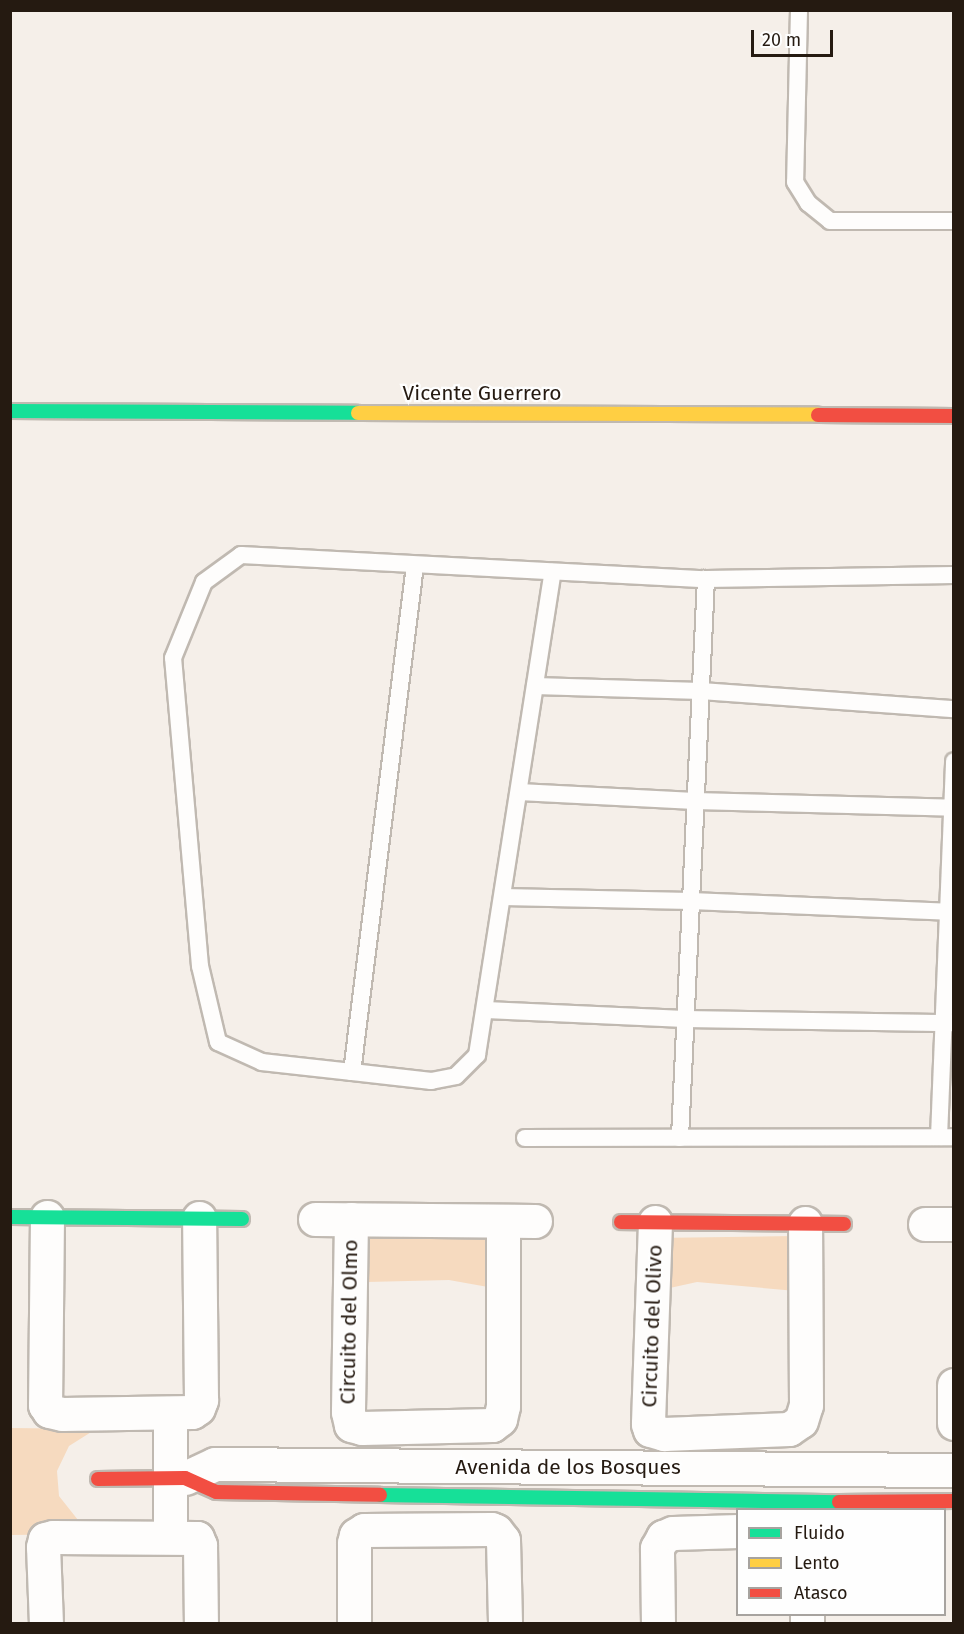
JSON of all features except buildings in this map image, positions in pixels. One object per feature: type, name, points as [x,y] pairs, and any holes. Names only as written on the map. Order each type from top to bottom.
[{"type":"street","name":"Vicente Guerrero","points":[[10,411],[954,416]]},
{"type":"street","points":[[12,1216],[242,1219]]},
{"type":"street","points":[[47,1217],[45,1401],[49,1411],[62,1414],[184,1411],[201,1400],[199,1218]]},
{"type":"street","name":"Circuito del Olmo","points":[[315,1219],[351,1219],[519,1221],[503,1406],[500,1419],[492,1425],[362,1428],[351,1425],[348,1412],[351,1219]]},
{"type":"street","name":"Circuito del Olivo","points":[[621,1222],[844,1224]]},
{"type":"street","name":"Circuito del Olivo","points":[[655,1222],[648,1424],[650,1430],[664,1434],[731,1432]]},
{"type":"street","points":[[658,1623],[657,1548],[663,1537],[734,1521],[731,1432],[789,1429],[801,1421],[806,1405],[805,1223]]},
{"type":"street","points":[[954,1385],[954,1423]]},
{"type":"street","points":[[184,1411],[178,1478],[184,1538],[201,1623]]},
{"type":"street","points":[[429,1426],[431,1530]]},
{"type":"street","name":"Avenida de los Bosques","points":[[98,1479],[178,1478],[215,1464],[430,1480],[734,1521]]},
{"type":"street","name":"Avenida de los Bosques","points":[[430,1480],[733,1467],[954,1470]]},
{"type":"street","name":"Avenida de los Bosques","points":[[877,1508],[954,1501]]},
{"type":"street","points":[[354,1623],[354,1543],[356,1535],[364,1530],[491,1529],[501,1535],[504,1546],[505,1623]]},
{"type":"street","points":[[46,1623],[45,1539],[53,1537],[184,1538]]},
{"type":"lane","points":[[799,10],[795,182],[808,203],[830,220],[954,221]]},
{"type":"lane","points":[[553,572],[486,1010],[477,1055],[456,1076],[431,1081],[262,1062],[218,1042],[200,966],[174,658],[204,582],[241,555],[706,579],[954,575]]},
{"type":"lane","points":[[352,1072],[415,564]]},
{"type":"lane","points":[[680,1138],[706,579]]},
{"type":"lane","points":[[535,686],[701,692],[954,708]]},
{"type":"lane","points":[[525,1138],[946,1137],[954,761]]},
{"type":"lane","points":[[519,792],[695,801],[952,808]]},
{"type":"lane","points":[[503,897],[691,901],[951,912]]},
{"type":"lane","points":[[486,1010],[685,1019],[948,1023]]},
{"type":"shaded area","points":[[368,1235],[490,1235],[488,1287],[449,1280],[367,1282]]},
{"type":"shaded area","points":[[794,1236],[796,1291],[697,1282],[656,1291],[655,1238]]},
{"type":"shaded area","points":[[11,1428],[96,1429],[69,1446],[57,1471],[59,1496],[78,1520],[98,1528],[97,1534],[11,1535]]},
{"type":"traffic: fast","points":[[10,411],[358,413]]},
{"type":"traffic: fast","points":[[12,1217],[242,1219]]},
{"type":"traffic: fast","points":[[380,1495],[839,1502]]},
{"type":"traffic: slow","points":[[358,413],[818,415]]},
{"type":"traffic: jam","points":[[818,415],[954,416]]},
{"type":"traffic: jam","points":[[621,1222],[844,1224]]},
{"type":"traffic: jam","points":[[98,1479],[185,1478],[216,1492],[380,1495]]},
{"type":"traffic: jam","points":[[839,1502],[954,1501]]}]
